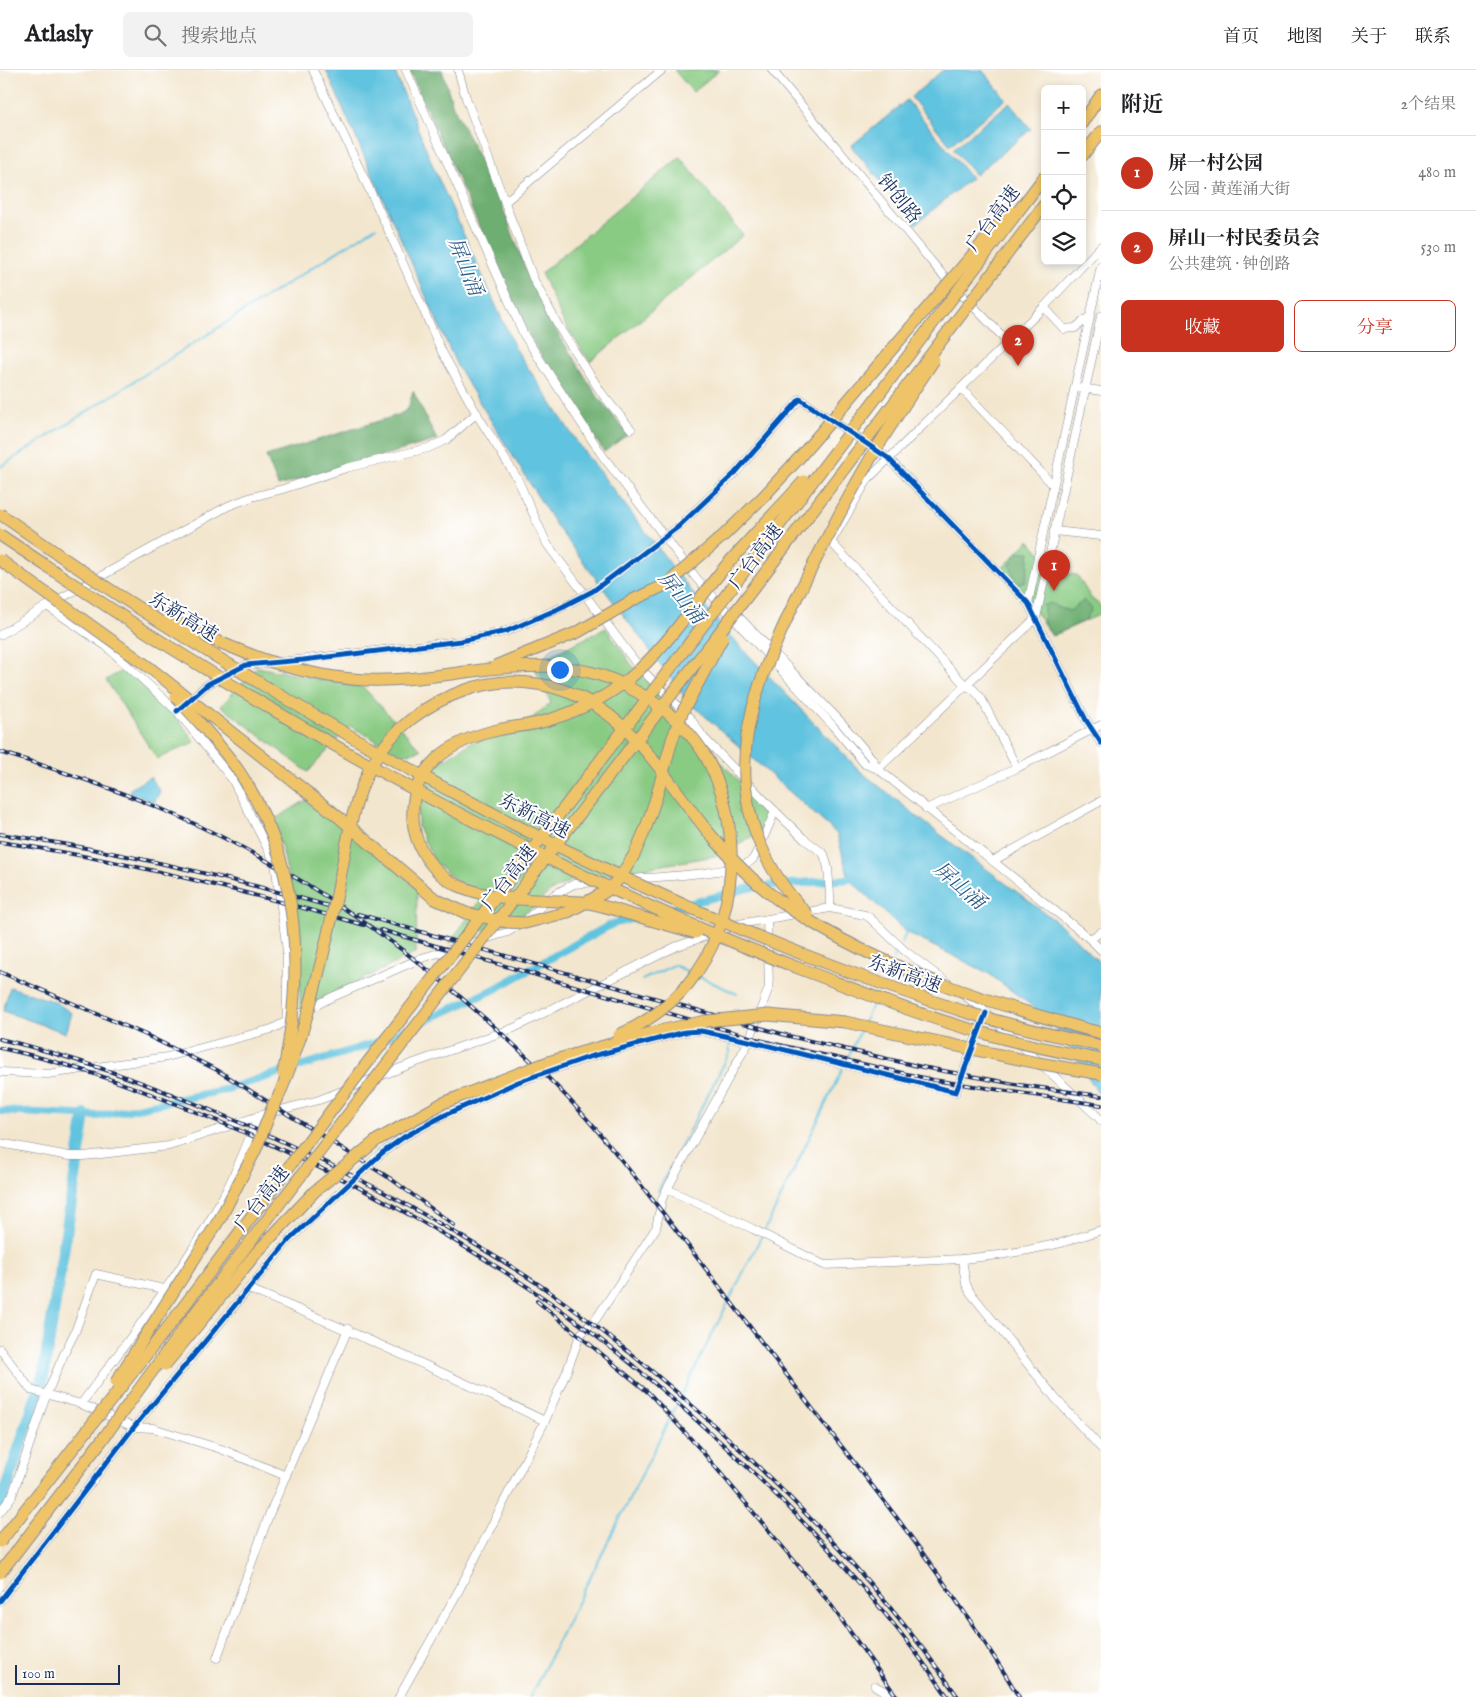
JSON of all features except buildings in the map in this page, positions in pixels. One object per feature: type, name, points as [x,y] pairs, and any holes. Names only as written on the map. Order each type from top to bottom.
[{"type":"highway","points":[[1086,117],[1101,95]]},
{"type":"highway","points":[[1086,123],[1101,105]]},
{"type":"highway","points":[[1086,152],[1101,132]]},
{"type":"highway","points":[[1086,153],[1101,137]]},
{"type":"highway","points":[[473,672],[516,658],[578,632],[634,599],[667,584],[700,557],[763,497],[799,458],[1042,175]]},
{"type":"highway","name":"广台高速","points":[[0,1542],[510,879],[1041,181]]},
{"type":"highway","name":"广台高速","points":[[0,1573],[102,1440],[189,1321],[762,576],[1041,209]]},
{"type":"highway","points":[[824,929],[786,891],[772,869],[757,837],[750,813],[745,784],[745,759],[751,718],[766,669],[783,627],[828,535],[869,461],[990,275]]},
{"type":"highway","points":[[744,947],[603,906],[583,902],[513,899],[485,894],[456,885],[432,865],[420,847],[413,818],[417,785],[431,764],[444,752],[460,743],[486,734],[548,721],[564,715],[602,698],[632,676],[673,632],[725,567],[773,516],[870,404]]},
{"type":"highway","name":"东新高速","points":[[0,514],[121,597],[273,692],[378,752],[528,831],[641,886],[796,952],[922,998],[1017,1026],[1101,1046]]},
{"type":"highway","name":"东新高速","points":[[0,535],[186,657],[272,710],[406,786],[565,867],[744,947],[906,1009],[1017,1042],[1101,1060]]},
{"type":"highway","points":[[0,560],[150,668],[341,819],[435,899],[466,913],[506,922],[525,923],[560,914],[586,904],[606,892],[623,873],[634,855],[645,830],[674,732],[687,701],[734,618],[762,576]]},
{"type":"highway","points":[[121,597],[218,643],[299,671],[346,678],[388,680],[421,679],[473,672],[550,666],[592,672],[628,686],[664,710],[689,734],[703,753],[723,796],[732,856],[730,888],[725,912],[705,960],[688,984],[664,1007],[640,1026],[590,1050]]},
{"type":"highway","points":[[150,668],[222,749],[238,770],[271,834],[287,880],[292,924],[294,997],[292,1028],[274,1108]]},
{"type":"highway","points":[[82,1435],[221,1217],[255,1151],[274,1108],[299,1042],[330,922],[354,811],[365,779],[383,748],[407,723],[437,702],[469,688],[496,682],[534,684],[566,691],[604,710],[646,750],[709,832],[736,863],[779,901],[824,929],[887,960],[966,993],[1035,1016],[1101,1034]]},
{"type":"highway","points":[[102,1440],[190,1336],[258,1251],[315,1190],[377,1140],[443,1103],[548,1062],[646,1034],[706,1020],[768,1015],[845,1022],[1101,1074]]},
{"type":"street","points":[[313,70],[387,227],[442,352],[517,478],[547,544],[639,667],[690,718],[704,738],[775,811],[803,838],[822,851],[828,868],[830,908]]},
{"type":"street","points":[[406,70],[524,336],[602,455],[697,578],[721,598],[840,721],[873,760],[878,769],[1090,939],[1101,950]]},
{"type":"street","points":[[458,70],[466,98],[534,278],[560,329],[603,394],[631,429]]},
{"type":"street","points":[[506,201],[662,70]]},
{"type":"street","name":"钟创路","points":[[772,70],[941,273],[1008,342]]},
{"type":"street","points":[[1017,768],[981,698],[973,689],[966,686],[831,542],[868,479],[1044,307],[1101,246]]},
{"type":"street","points":[[1028,603],[1101,266]]},
{"type":"street","points":[[1044,307],[1064,329],[1075,328],[1090,315]]},
{"type":"street","points":[[878,769],[1036,618],[1101,316]]},
{"type":"street","points":[[1075,386],[1101,391]]},
{"type":"street","points":[[961,388],[1053,485]]},
{"type":"street","points":[[177,711],[208,684],[246,665],[461,641],[506,631],[558,609],[593,591],[678,527],[736,473],[800,399],[888,458],[1028,603],[1092,730],[1101,743]]},
{"type":"street","points":[[0,635],[48,606],[228,506],[346,468],[428,448],[446,440],[477,413]]},
{"type":"street","points":[[1054,531],[1101,536]]},
{"type":"street","points":[[48,606],[106,646],[177,711],[232,779],[275,863],[287,951],[287,1021]]},
{"type":"street","points":[[926,808],[1017,768],[1101,725]]},
{"type":"street","points":[[993,861],[1101,801]]},
{"type":"street","points":[[0,1072],[48,1074],[167,1057],[272,1029],[330,998],[422,958],[508,932],[527,919],[555,894],[574,884],[683,875],[737,868],[752,860],[775,811]]},
{"type":"street","points":[[0,1143],[69,1156],[169,1146],[258,1116],[319,1100],[411,1064],[514,1028],[675,947],[739,924],[830,908],[870,918],[905,951],[986,1013],[1101,1121]]},
{"type":"street","points":[[399,1697],[460,1588],[545,1420],[567,1371],[580,1335],[596,1319],[656,1228],[662,1199],[749,1041],[769,987],[767,920]]},
{"type":"street","points":[[1090,939],[1101,932]]},
{"type":"street","points":[[0,1601],[134,1427],[289,1240],[382,1153],[404,1137],[445,1115],[518,1082],[588,1056],[685,1032],[701,1031],[749,1041],[956,1092],[986,1013]]},
{"type":"street","points":[[81,1404],[192,1249],[225,1194],[258,1116]]},
{"type":"street","points":[[667,1189],[824,1265],[962,1259],[1028,1250],[1061,1243],[1101,1230]]},
{"type":"street","points":[[962,1259],[966,1284],[970,1292],[1056,1399],[1101,1448]]},
{"type":"street","points":[[0,1512],[12,1496],[46,1396],[75,1332],[96,1274],[164,1289]]},
{"type":"street","points":[[248,1289],[348,1329],[545,1420]]},
{"type":"street","points":[[217,1658],[266,1524],[348,1329]]},
{"type":"street","points":[[0,1349],[31,1390],[46,1396],[81,1404],[134,1427],[153,1428],[221,1449],[286,1476]]},
{"type":"street","points":[[875,1686],[895,1697]]},
{"type":"green space","points":[[409,70],[442,70],[453,106],[500,200],[529,278],[557,332],[598,397],[628,434],[604,452],[523,324]]},
{"type":"green space","points":[[674,70],[719,70],[693,92]]},
{"type":"green space","points":[[680,157],[743,235],[590,362],[564,323],[541,273]]},
{"type":"green space","points":[[413,391],[437,440],[278,486],[266,456],[398,415],[408,409]]},
{"type":"green space","points":[[1029,540],[1057,572],[1077,575],[1091,598],[1101,606],[1101,614],[1052,636],[1016,584],[1001,570]]},
{"type":"green space","points":[[1017,552],[1030,552],[1026,581],[1016,584],[1010,565]]},
{"type":"green space","points":[[1084,600],[1092,609],[1085,621],[1052,636],[1044,623],[1044,605],[1051,603],[1070,611]]},
{"type":"green space","points":[[606,628],[631,664],[769,813],[761,832],[715,856],[571,881],[551,891],[521,917],[449,943],[481,900],[435,862],[418,827],[418,802],[437,764],[470,743],[513,733],[551,703],[533,664]]},
{"type":"green space","points":[[257,667],[364,688],[421,750],[402,755],[350,726],[308,772],[221,706]]},
{"type":"green space","points":[[125,669],[174,714],[195,742],[157,759],[106,680]]},
{"type":"green space","points":[[316,794],[417,889],[416,953],[300,1010],[300,926],[282,849],[272,821]]},
{"type":"water","name":"屏山涌","points":[[326,70],[394,70],[435,171],[515,348],[579,445],[695,596],[738,644],[860,771],[933,829],[1061,925],[1101,964],[1101,1097],[1053,1022],[988,973],[907,933],[849,879],[837,834],[687,700],[555,524],[457,366]]},
{"type":"water","points":[[943,70],[982,70],[1006,99],[950,145],[911,97]]},
{"type":"water","points":[[907,100],[971,178],[916,224],[851,146]]},
{"type":"water","points":[[1009,103],[1031,129],[975,175],[953,149]]},
{"type":"water","points":[[150,777],[160,791],[154,803],[131,793],[130,789]]},
{"type":"water","points":[[10,987],[55,1002],[72,1013],[66,1033],[3,1011]]},
{"type":"waterway","points":[[0,467],[376,227]]},
{"type":"waterway","points":[[662,911],[753,887],[857,877]]},
{"type":"waterway","points":[[0,1111],[98,1116],[224,1090],[375,1043],[493,990],[612,924],[639,917]]},
{"type":"waterway","points":[[901,943],[907,932]]},
{"type":"waterway","points":[[893,959],[899,948]]},
{"type":"waterway","points":[[642,980],[674,965],[691,973]]},
{"type":"waterway","points":[[883,979],[889,968]]},
{"type":"waterway","points":[[698,976],[737,994]]},
{"type":"waterway","points":[[864,1023],[873,1002]]},
{"type":"waterway","points":[[846,1061],[861,1029]]},
{"type":"waterway","points":[[658,1191],[730,1052],[729,1042]]},
{"type":"waterway","points":[[764,1232],[843,1068]]},
{"type":"waterway","points":[[0,1506],[43,1377],[85,1115]]},
{"type":"waterway","points":[[530,1697],[761,1237]]},
{"type":"railway","points":[[0,752],[67,773],[132,797],[218,835],[260,857],[341,906],[380,933],[454,992],[535,1064],[610,1146],[884,1501],[967,1616],[1019,1697]]},
{"type":"railway","points":[[0,834],[129,856],[255,886],[339,909]]},
{"type":"railway","points":[[0,842],[138,867],[274,900],[364,925]]},
{"type":"railway","points":[[358,914],[789,1036],[922,1067],[1020,1085],[1101,1096]]},
{"type":"railway","points":[[381,930],[771,1043],[933,1080],[1101,1105]]},
{"type":"railway","points":[[0,972],[146,1035],[217,1070],[391,1179],[454,1225]]},
{"type":"railway","points":[[0,1039],[60,1055],[120,1075],[264,1133],[401,1201],[542,1287],[604,1333],[677,1392],[775,1483],[831,1540],[885,1601],[935,1664],[958,1697]]},
{"type":"railway","points":[[0,1048],[60,1063],[119,1082],[234,1128],[331,1173],[379,1198],[472,1251],[518,1280],[605,1343],[640,1371],[692,1416],[771,1490],[852,1574],[902,1634],[948,1697]]},
{"type":"railway","points":[[537,1301],[649,1393],[701,1450],[828,1601],[897,1697]]},
{"type":"cycle path","points":[[177,711],[208,684],[246,665],[461,641],[507,631],[558,609],[593,591],[678,527],[735,473],[800,399],[888,458],[1028,603],[1086,720],[1101,743]]},
{"type":"cycle path","points":[[0,1601],[134,1427],[289,1240],[382,1153],[404,1137],[445,1115],[518,1082],[589,1057],[685,1032],[701,1031],[749,1041],[956,1092],[986,1013]]},
{"type":"place","name":"屏山一村民委员会","points":[[1018,366]]},
{"type":"place","name":"屏一村公园","points":[[1054,591]]}]
